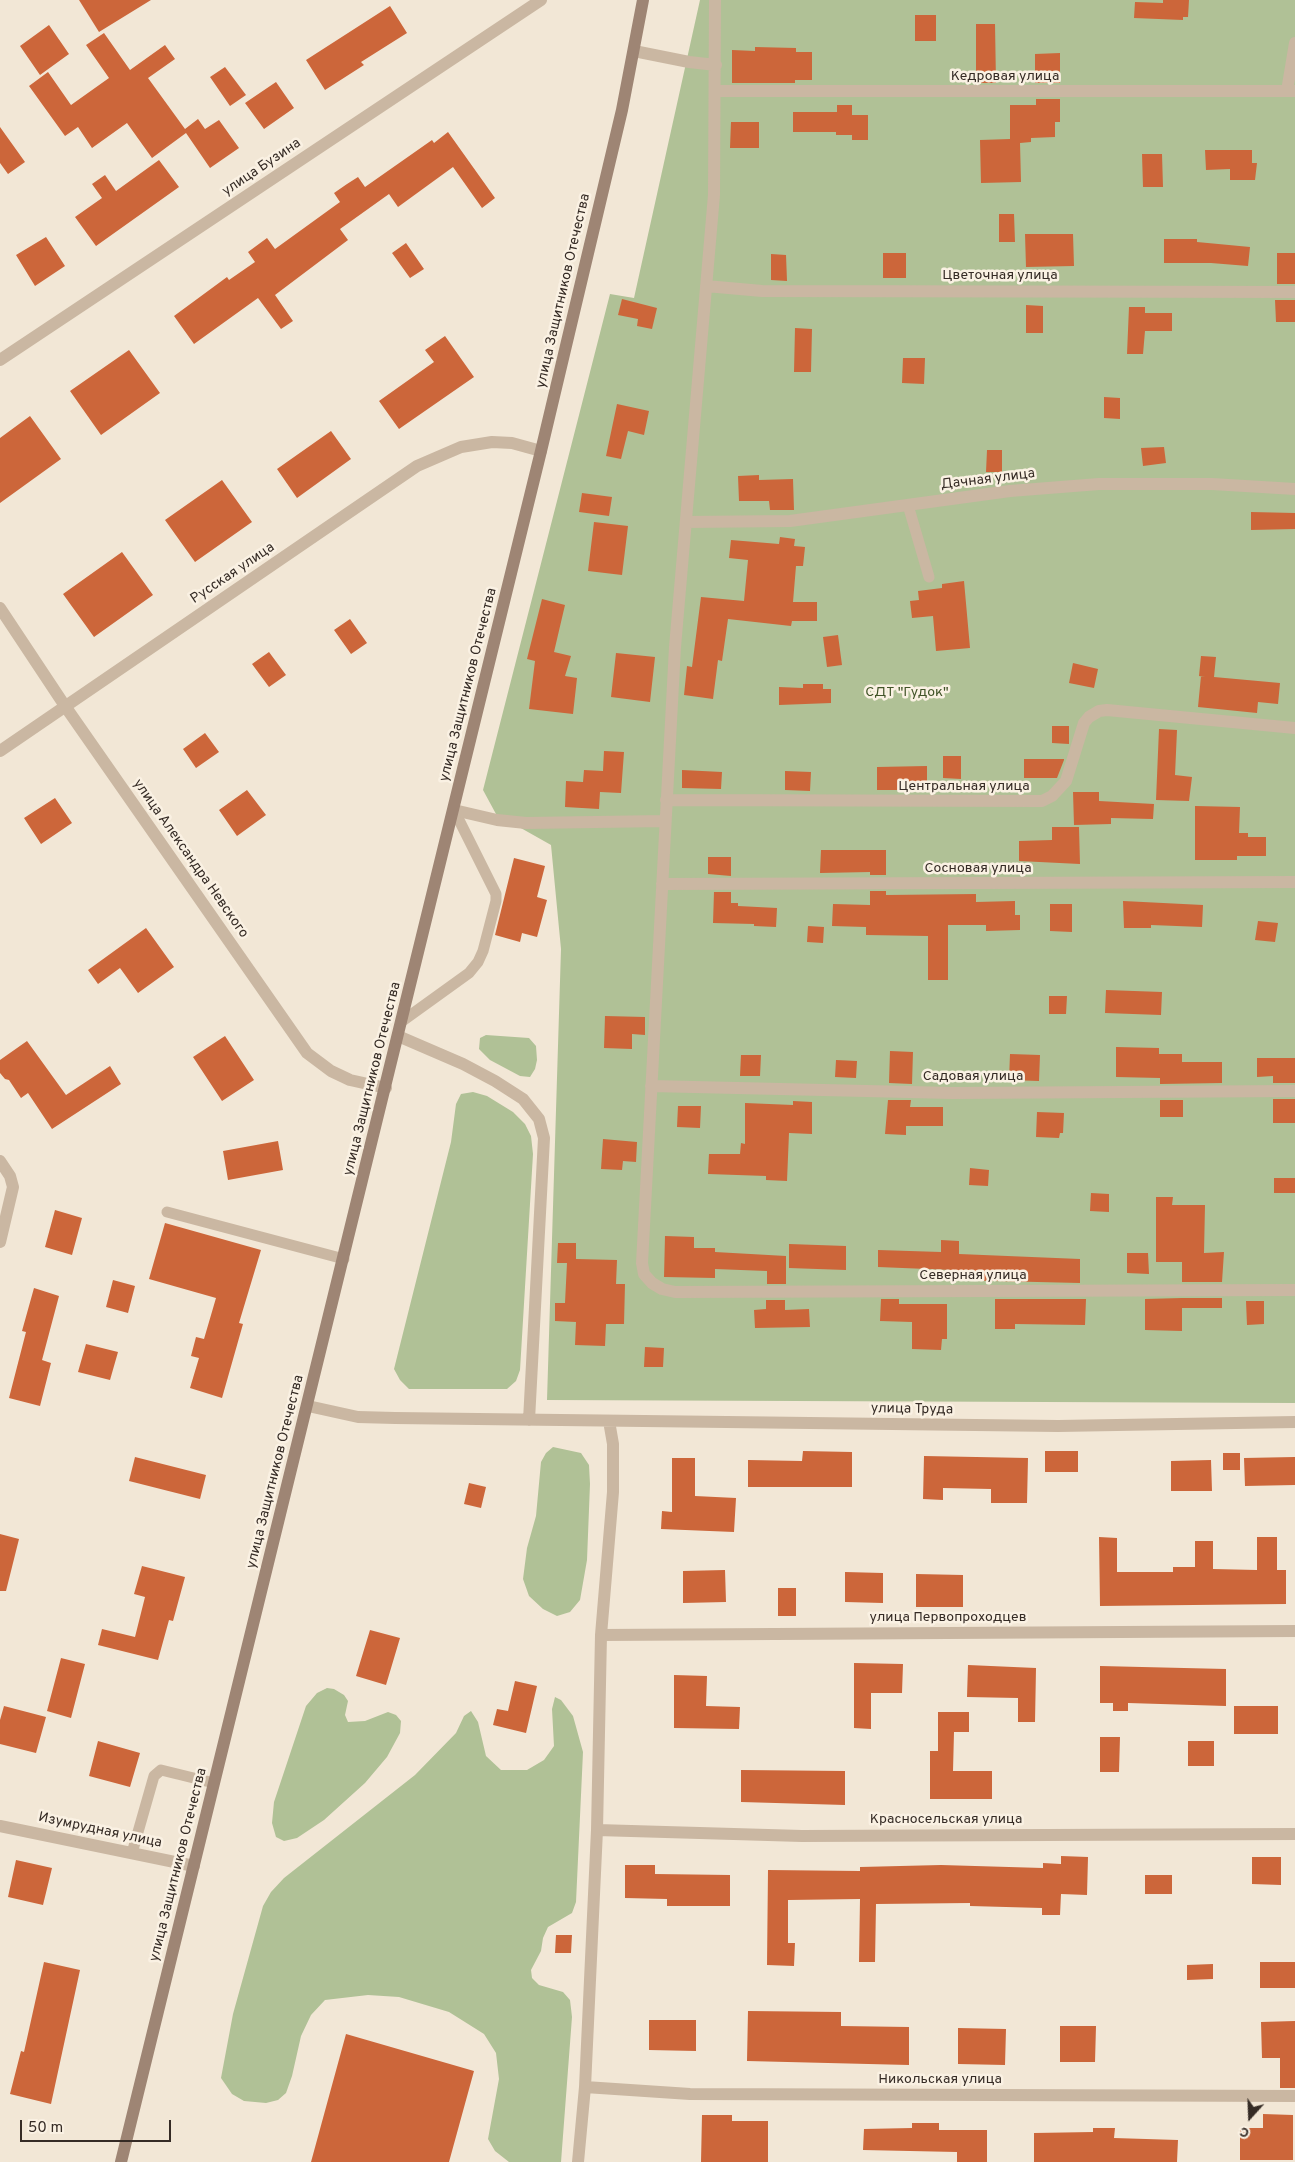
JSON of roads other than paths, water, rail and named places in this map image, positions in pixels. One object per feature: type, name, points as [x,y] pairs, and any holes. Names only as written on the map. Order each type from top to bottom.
[{"type":"main road","name":"улица Защитников Отечества","points":[[122,2162],[541,451],[634,51],[643,0]]},
{"type":"street","name":"улица Бузина","points":[[0,360],[542,0]]},
{"type":"street","points":[[651,1086],[675,647],[714,195],[715,1]]},
{"type":"street","points":[[1291,91],[1295,42]]},
{"type":"street","points":[[634,51],[689,62],[716,65]]},
{"type":"street","name":"Кедровая улица","points":[[716,91],[1291,91]]},
{"type":"street","name":"Цветочная улица","points":[[706,286],[762,291],[1295,292]]},
{"type":"street","name":"Русская улица","points":[[0,751],[417,466],[461,447],[492,442],[512,443],[541,451]]},
{"type":"street","name":"Дачная улица","points":[[686,522],[790,521],[1010,491],[1099,484],[1212,484],[1295,489]]},
{"type":"street","name":"улица Александра Невского","points":[[0,608],[307,1053],[330,1071],[350,1080],[386,1088]]},
{"type":"street","name":"Центральная улица","points":[[666,800],[1042,801],[1052,796],[1066,781],[1084,724],[1089,717],[1099,712],[1107,710],[1295,728]]},
{"type":"street","points":[[454,810],[496,820],[526,824],[665,821]]},
{"type":"street","name":"Сосновая улица","points":[[662,884],[1295,882]]},
{"type":"street","points":[[398,1036],[463,1064],[495,1081],[523,1100],[539,1119],[544,1138],[529,1420]]},
{"type":"street","name":"Садовая улица","points":[[651,1086],[952,1093],[1295,1091]]},
{"type":"street","name":"Северная улица","points":[[651,1086],[642,1263],[644,1274],[652,1283],[662,1289],[675,1292],[1295,1290]]},
{"type":"street","points":[[0,1161],[10,1176],[13,1188],[0,1242]]},
{"type":"street","name":"улица Труда","points":[[308,1406],[358,1417],[529,1420],[1058,1426],[1295,1422]]},
{"type":"street","points":[[578,2162],[585,2088],[597,1830],[602,1635],[613,1492],[613,1444],[608,1421]]},
{"type":"street","name":"улица Первопроходцев","points":[[602,1635],[1295,1631]]},
{"type":"street","name":"Изумрудная улица","points":[[0,1826],[194,1866]]},
{"type":"street","name":"Красносельская улица","points":[[597,1830],[802,1836],[1295,1834]]},
{"type":"street","name":"Никольская улица","points":[[585,2088],[690,2094],[1295,2096]]},
{"type":"lane","points":[[908,505],[928,577]]},
{"type":"lane","points":[[402,1022],[469,973],[478,962],[483,951],[496,901],[496,894],[454,810]]},
{"type":"lane","points":[[167,1212],[344,1259]]},
{"type":"lane","points":[[132,1853],[154,1776],[161,1770],[214,1783]]},
{"type":"park label","name":"СДТ \"Гудок\"","points":[[907,693]]}]
